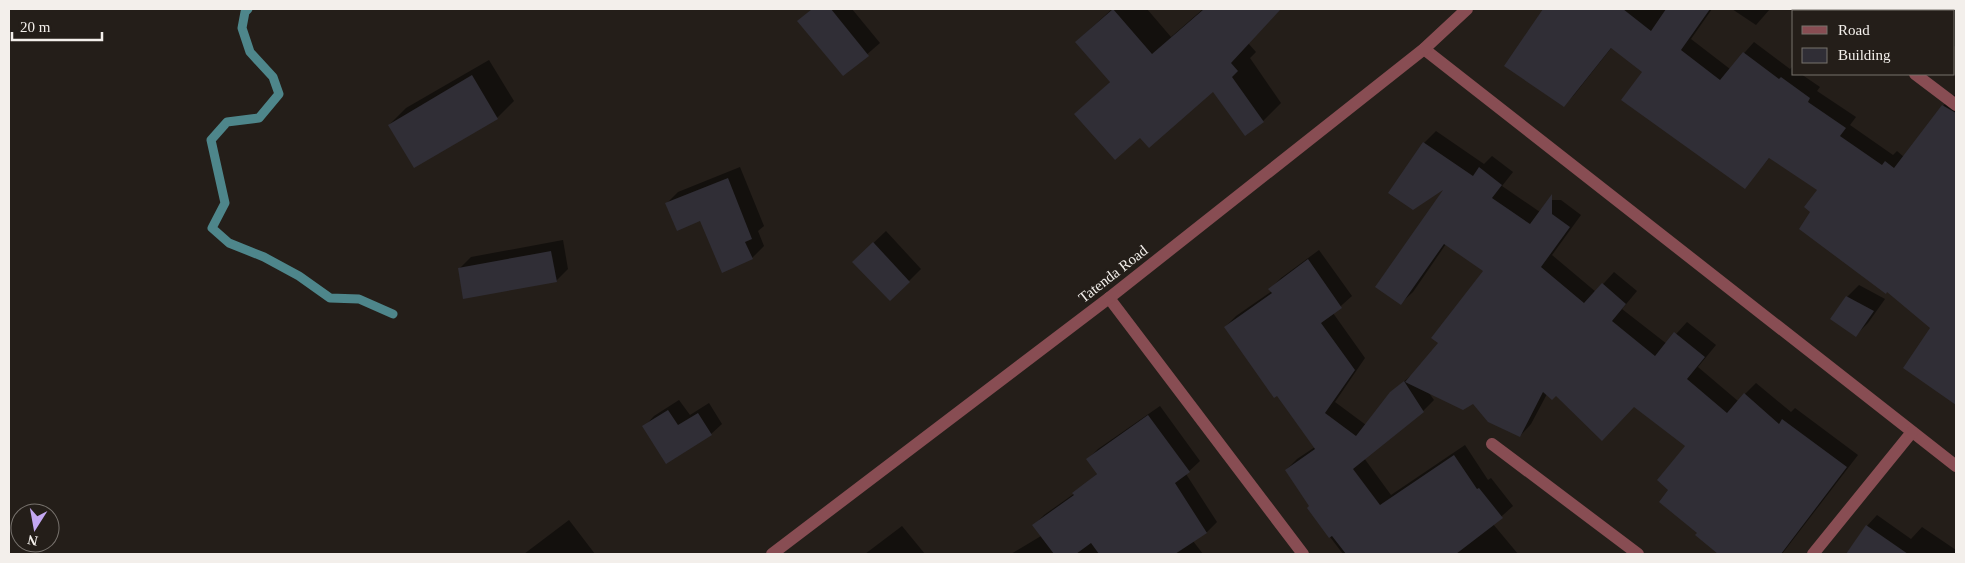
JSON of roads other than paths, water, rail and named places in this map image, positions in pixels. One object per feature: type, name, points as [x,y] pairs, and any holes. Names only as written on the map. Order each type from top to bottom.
[{"type":"street","name":"Tatenda Road","points":[[772,554],[1109,298],[1424,49],[1467,9]]},
{"type":"street","points":[[1424,49],[1956,466]]},
{"type":"street","points":[[1916,75],[1956,105]]},
{"type":"street","points":[[1109,298],[1302,554]]},
{"type":"street","points":[[1813,554],[1912,432]]},
{"type":"street","points":[[1492,444],[1638,554]]},
{"type":"waterway","points":[[248,9],[245,12],[242,28],[250,52],[273,77],[279,94],[259,118],[227,122],[211,140],[225,203],[212,228],[229,243],[264,257],[299,276],[330,298],[359,299],[393,314]]}]
